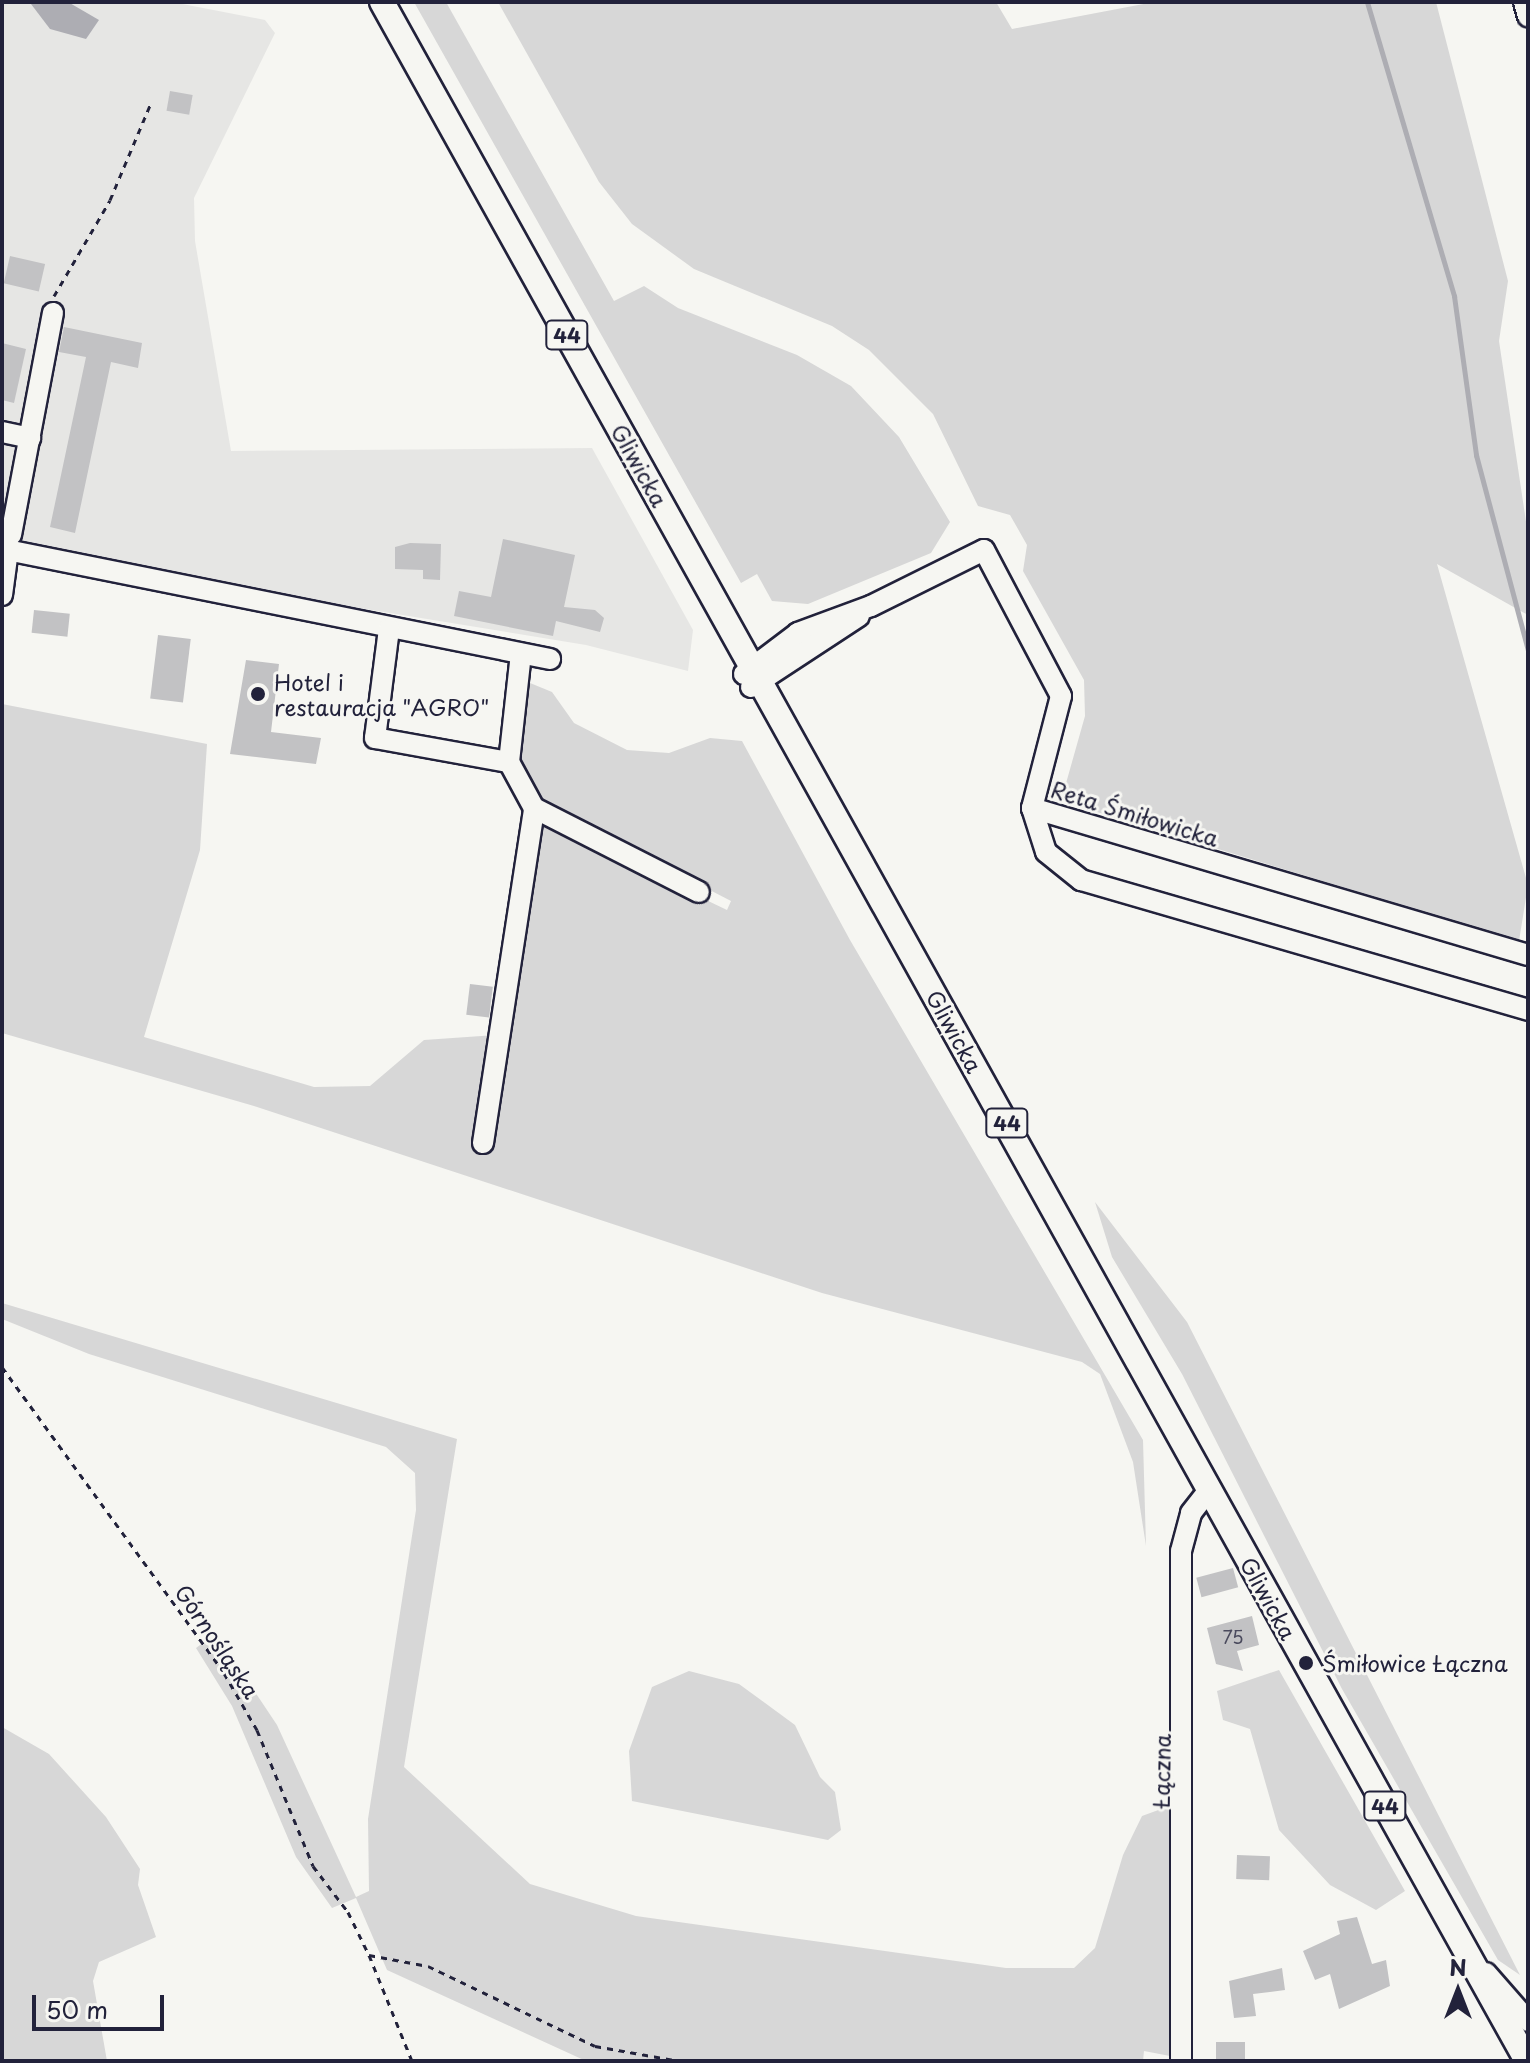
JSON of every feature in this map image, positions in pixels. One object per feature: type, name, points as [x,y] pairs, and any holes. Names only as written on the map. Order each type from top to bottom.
[{"type":"main road","name":"Gliwicka","points":[[382,2],[752,678],[1527,2061]]},
{"type":"street","points":[[1524,2],[1528,16]]},
{"type":"street","points":[[2,595],[7,545],[53,313]]},
{"type":"street","points":[[2,432],[30,438]]},
{"type":"street","points":[[7,545],[389,629],[550,659]]},
{"type":"street","points":[[752,678],[798,633],[871,606],[984,550],[1061,696],[1032,808]]},
{"type":"street","points":[[389,629],[375,738],[509,762]]},
{"type":"street","points":[[521,654],[509,762],[534,808],[699,892]]},
{"type":"street","points":[[483,1143],[534,808]]},
{"type":"street","name":"Reta Śmiłowicka","points":[[1032,808],[1528,955]]},
{"type":"street","name":"Reta Śmiłowicka","points":[[1032,808],[1046,852],[1081,880],[1528,1010]]},
{"type":"street","name":"Łączna","points":[[1181,2061],[1186,1726],[1180,1567],[1191,1513],[1209,1490]]},
{"type":"street","points":[[1465,1949],[1528,2021]]},
{"type":"path","points":[[53,313],[58,288],[110,200],[151,103]]},
{"type":"path","name":"Górnośląska","points":[[2,1367],[224,1673],[257,1730],[313,1866],[348,1912],[369,1955],[412,2061]]},
{"type":"path","points":[[369,1955],[428,1966],[595,2046],[680,2061]]},
{"type":"shaded area","points":[[2,2],[172,2],[265,20],[275,33],[194,198],[195,241],[231,451],[592,448],[693,630],[688,671],[586,645],[261,592],[2,538]]},
{"type":"shaded area","points":[[68,2],[99,20],[86,39],[50,29],[31,4]]},
{"type":"shaded area","points":[[414,2],[446,2],[614,301],[644,286],[678,308],[797,355],[851,386],[899,437],[950,522],[931,553],[808,604],[772,601],[757,574],[741,583]]},
{"type":"shaded area","points":[[498,2],[996,2],[1012,29],[1154,2],[1436,2],[1508,281],[1499,341],[1528,535],[1528,615],[1437,564],[1528,885],[1519,941],[1061,801],[1085,716],[1084,680],[1023,571],[1027,545],[1010,515],[978,506],[933,414],[869,350],[832,326],[694,269],[632,224],[599,182]]},
{"type":"shaded area","points":[[513,676],[552,692],[574,723],[627,750],[669,753],[710,738],[742,741],[850,940],[1143,1440],[1146,1546],[1133,1462],[1100,1374],[1082,1362],[822,1293],[254,1106],[2,1033],[2,704],[207,744],[200,850],[144,1037],[314,1087],[370,1086],[424,1040],[510,1034],[539,820],[727,910],[731,901],[540,802],[520,760]]},
{"type":"shaded area","points":[[1095,1202],[1187,1322],[1520,1975],[1498,1960],[1342,1689],[1182,1374],[1112,1257]]},
{"type":"shaded area","points":[[2,1303],[457,1439],[404,1767],[530,1884],[636,1916],[1006,1968],[1074,1968],[1095,1948],[1123,1855],[1142,1816],[1172,1805],[1170,2056],[1144,2051],[1143,2061],[586,2061],[387,1970],[356,1898],[332,1908],[296,1857],[232,1706],[196,1648],[208,1639],[235,1662],[277,1725],[356,1897],[369,1891],[368,1819],[416,1510],[415,1473],[386,1447],[89,1354],[2,1319]]},
{"type":"shaded area","points":[[1279,1670],[1405,1891],[1376,1910],[1330,1885],[1279,1830],[1250,1729],[1223,1720],[1217,1691]]},
{"type":"shaded area","points":[[689,1671],[739,1684],[795,1725],[820,1777],[835,1792],[841,1830],[828,1840],[632,1801],[629,1751],[652,1687]]},
{"type":"shaded area","points":[[2,1727],[49,1754],[106,1817],[140,1869],[138,1885],[156,1937],[99,1962],[93,1981],[107,2061],[2,2061]]},
{"type":"building","points":[[170,91],[193,95],[189,115],[167,111]]},
{"type":"building","points":[[10,256],[45,264],[39,291],[4,283]]},
{"type":"building","points":[[64,327],[142,343],[138,368],[111,362],[75,533],[50,527],[86,357],[59,352]]},
{"type":"building","points":[[2,343],[26,349],[14,403],[2,400]]},
{"type":"building","points":[[503,539],[575,555],[564,607],[595,610],[604,618],[600,632],[556,621],[553,636],[454,616],[459,591],[491,597]]},
{"type":"building","points":[[410,543],[441,544],[440,580],[423,579],[423,570],[395,569],[395,547]]},
{"type":"building","points":[[34,610],[70,614],[67,637],[32,633]]},
{"type":"building","points":[[158,635],[191,639],[183,703],[150,699]]},
{"type":"building","points":[[246,660],[279,664],[271,732],[321,738],[316,764],[230,754]]},
{"type":"building","points":[[470,984],[493,987],[489,1018],[466,1015]]},
{"type":"building","points":[[1233,1568],[1238,1587],[1201,1597],[1196,1578]]},
{"type":"building","points":[[1252,1616],[1259,1645],[1237,1651],[1243,1671],[1216,1664],[1207,1628]]},
{"type":"building","points":[[1237,1855],[1270,1856],[1269,1880],[1236,1879]]},
{"type":"building","points":[[1357,1917],[1372,1964],[1386,1960],[1390,1986],[1339,2009],[1330,1974],[1315,1980],[1303,1951],[1340,1934],[1337,1921]]},
{"type":"building","points":[[1282,1968],[1285,1990],[1253,1994],[1256,2016],[1234,2018],[1229,1981]]},
{"type":"building","points":[[1216,2042],[1245,2042],[1245,2061],[1216,2061]]},
{"type":"waterway","points":[[1367,2],[1454,296],[1476,455],[1528,651]]},
{"type":"place","name":"Hotel i restauracja \"AGRO\"","points":[[258,694]]},
{"type":"place","name":"Śmiłowice Łączna","points":[[1306,1663]]}]
